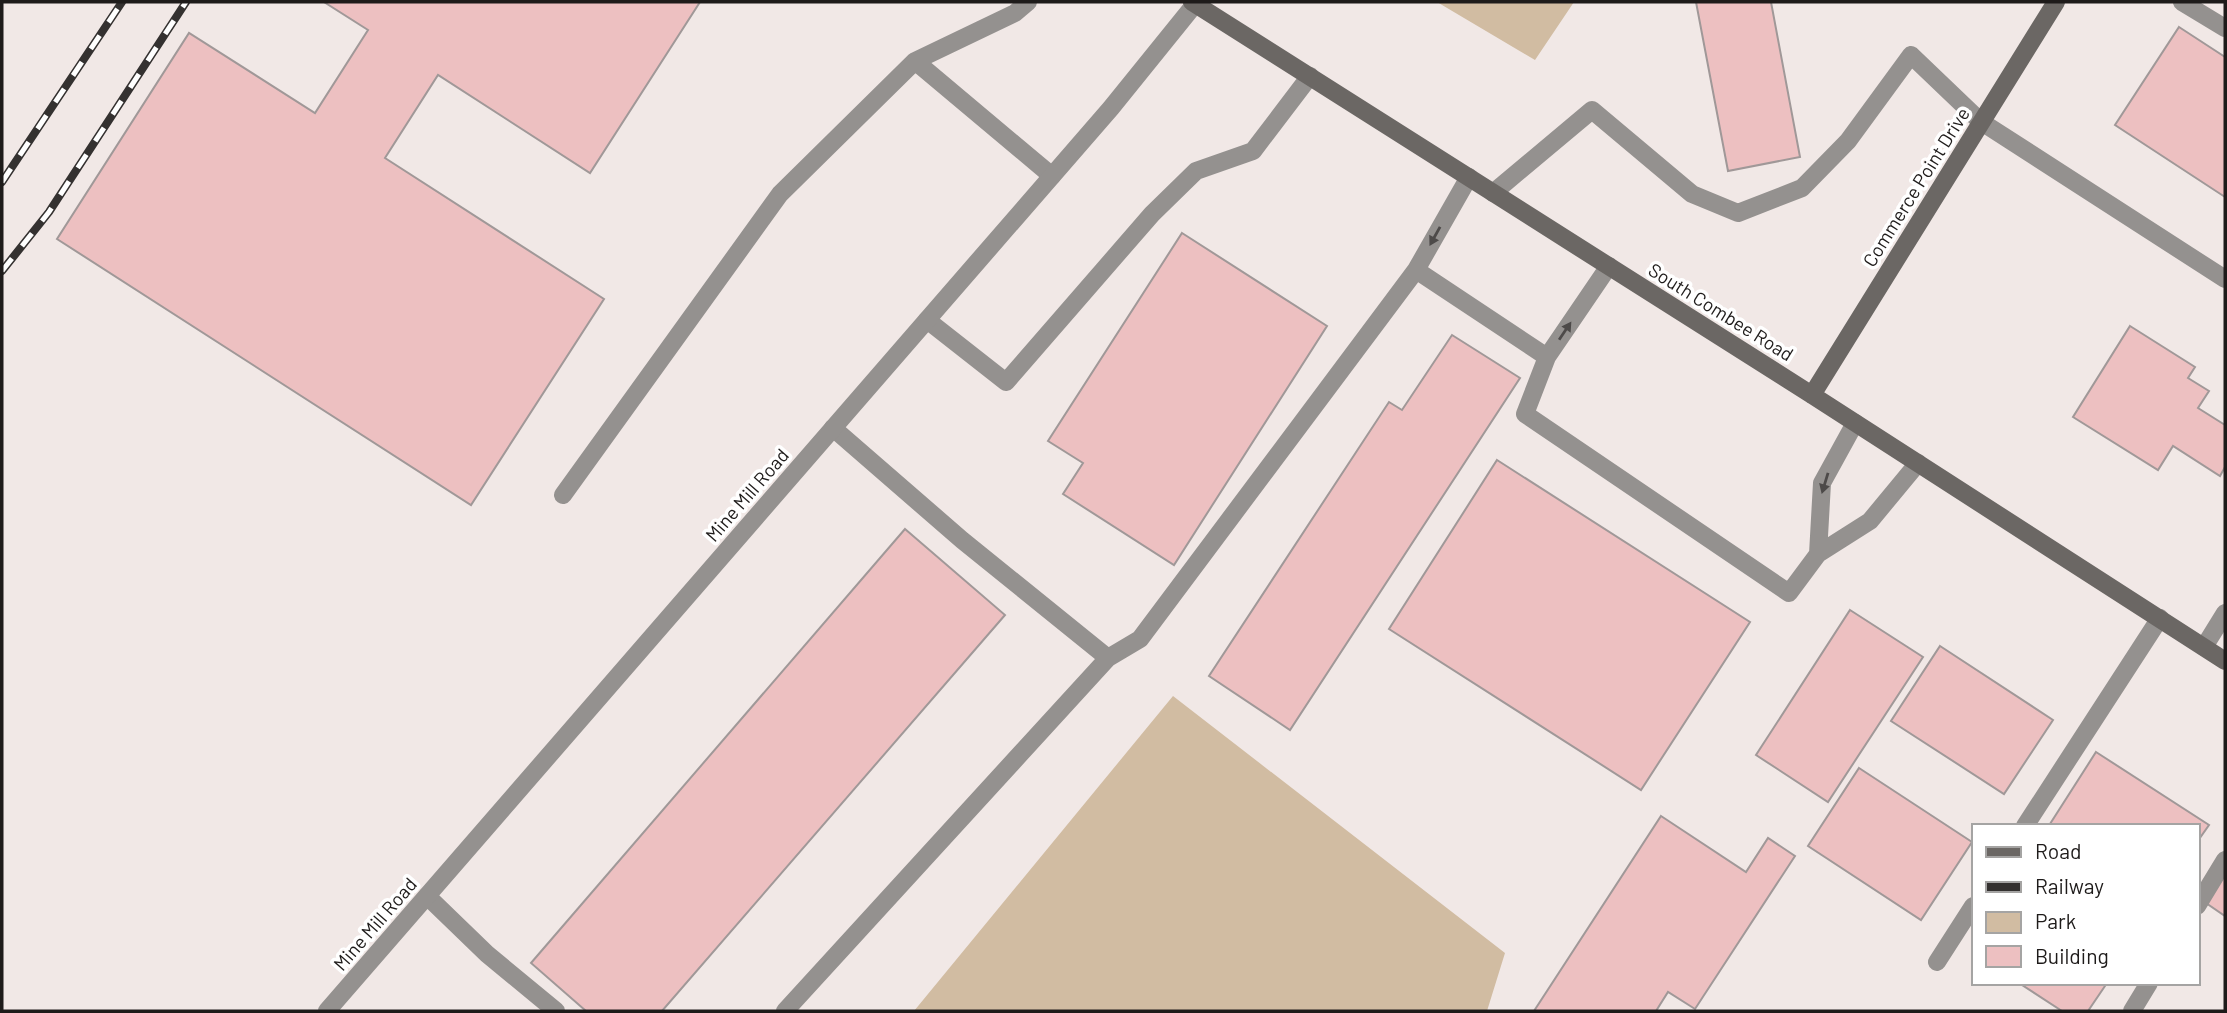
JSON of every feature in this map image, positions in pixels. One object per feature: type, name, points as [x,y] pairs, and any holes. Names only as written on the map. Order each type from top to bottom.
[{"type":"main road","name":"Commerce Point Drive","points":[[1812,395],[2056,2]]},
{"type":"main road","name":"South Combee Road","points":[[1193,3],[1812,395],[2225,661]]},
{"type":"street","points":[[563,495],[780,194],[915,61],[1014,13],[1028,2]]},
{"type":"street","points":[[2182,2],[2225,29]]},
{"type":"street","name":"Mine Mill Road","points":[[327,1011],[1111,108],[1193,3]]},
{"type":"street","points":[[1493,193],[1591,110],[1692,194],[1738,213],[1802,188],[1848,141],[1911,55],[1980,121],[2225,279]]},
{"type":"street","points":[[915,61],[1052,176]]},
{"type":"street","points":[[928,320],[1006,382],[1152,214],[1196,172],[1253,151],[1310,76]]},
{"type":"street","points":[[785,1011],[1108,658],[1140,639],[1416,270],[1469,177]]},
{"type":"street","points":[[1609,267],[1547,357],[1525,414],[1789,593],[1818,554],[1870,522],[1918,463]]},
{"type":"street","points":[[1416,270],[1547,357]]},
{"type":"street","points":[[1818,554],[1822,483],[1855,423]]},
{"type":"street","points":[[833,428],[962,540],[1108,658]]},
{"type":"street","points":[[2204,647],[2225,613]]},
{"type":"street","points":[[2026,824],[2160,618]]},
{"type":"street","points":[[2199,903],[2225,860]]},
{"type":"street","points":[[427,896],[487,954],[556,1011]]},
{"type":"street","points":[[1937,962],[1972,907]]},
{"type":"street","points":[[2132,1011],[2148,985]]},
{"type":"green space","points":[[1437,2],[1574,2],[1535,60]]},
{"type":"green space","points":[[1173,696],[1505,953],[1487,1011],[914,1011]]},
{"type":"building","points":[[324,2],[700,2],[590,173],[438,75],[385,158],[604,299],[471,505],[57,239],[189,33],[315,113],[368,30]]},
{"type":"building","points":[[1696,2],[1771,2],[1800,157],[1728,171]]},
{"type":"building","points":[[2179,27],[2225,57],[2225,197],[2115,125]]},
{"type":"building","points":[[1182,233],[1327,326],[1174,565],[1063,494],[1083,463],[1048,441]]},
{"type":"building","points":[[2130,326],[2195,367],[2188,378],[2209,391],[2198,408],[2225,425],[2225,467],[2220,476],[2173,446],[2158,470],[2073,417]]},
{"type":"building","points":[[1452,335],[1520,378],[1290,730],[1209,676],[1389,402],[1402,410]]},
{"type":"building","points":[[1497,460],[1750,622],[1641,790],[1389,629]]},
{"type":"building","points":[[905,529],[1005,615],[662,1011],[586,1011],[531,963]]},
{"type":"building","points":[[1850,610],[1923,657],[1828,802],[1756,755]]},
{"type":"building","points":[[1940,646],[2053,720],[2004,794],[1891,721]]},
{"type":"building","points":[[2096,752],[2209,825],[2199,839],[2199,824],[2050,824]]},
{"type":"building","points":[[1859,768],[1972,842],[1921,920],[1808,846]]},
{"type":"building","points":[[1661,816],[1746,872],[1768,838],[1795,856],[1695,1009],[1668,992],[1656,1011],[1534,1011]]},
{"type":"building","points":[[2225,874],[2225,916],[2206,903]]},
{"type":"building","points":[[2022,985],[2106,985],[2088,1011],[2062,1011]]},
{"type":"railway","points":[[2,182],[122,2]]},
{"type":"railway","points":[[2,271],[49,212],[186,2]]}]
